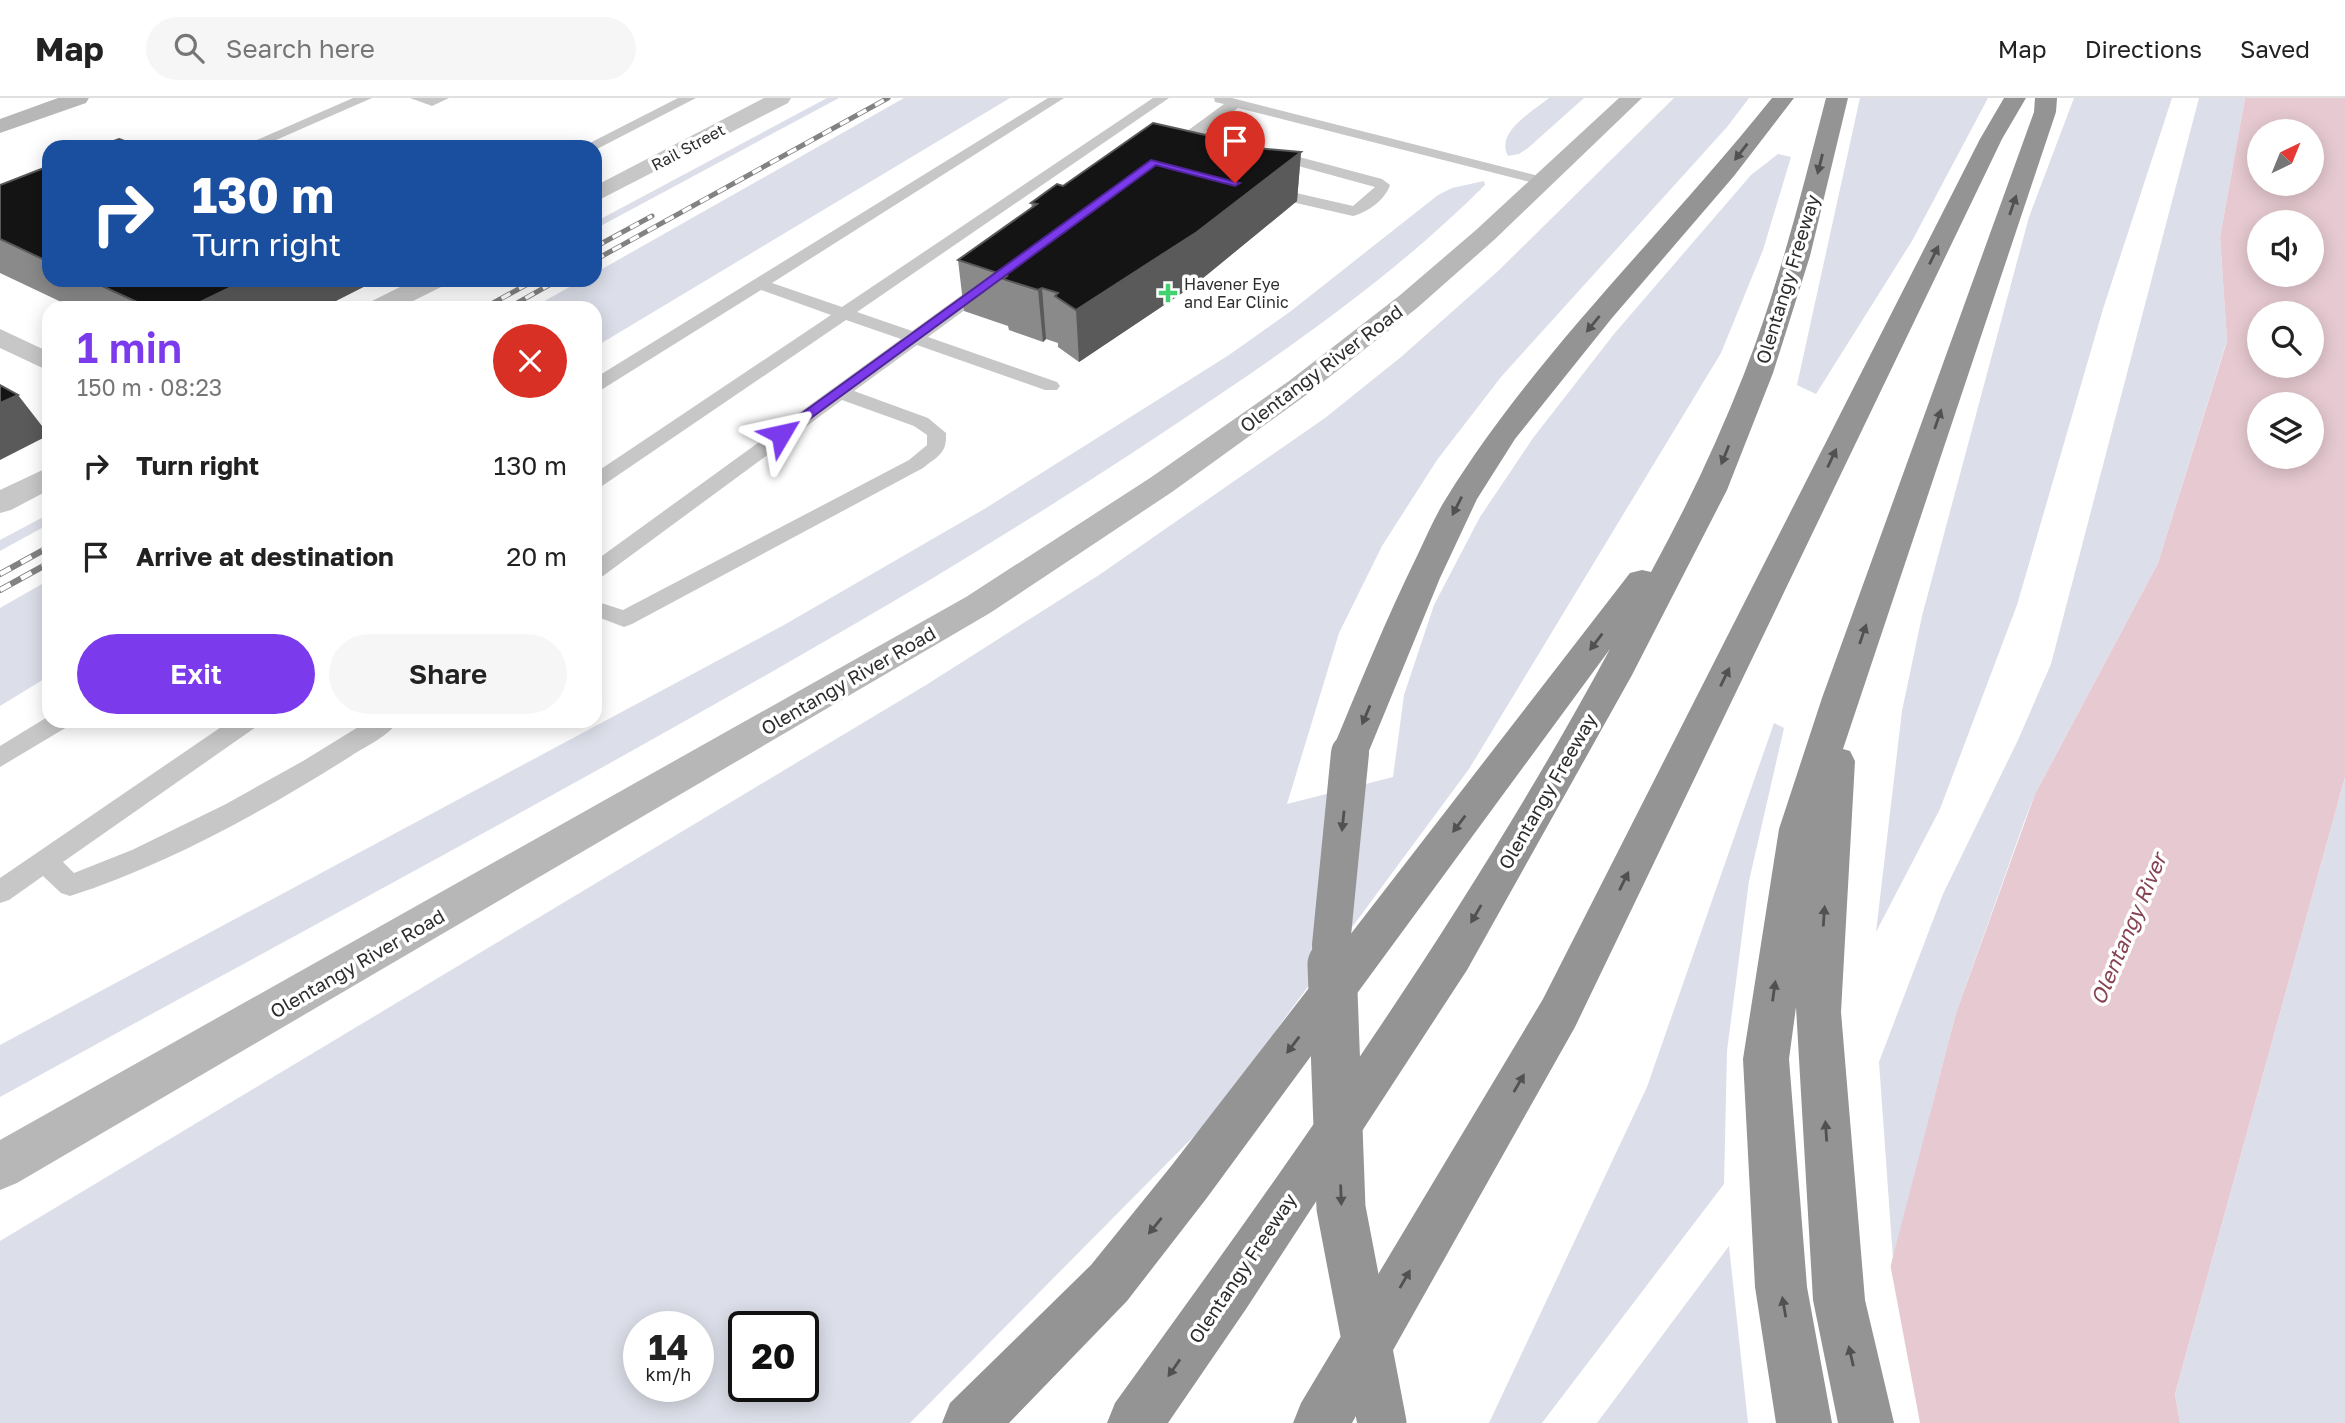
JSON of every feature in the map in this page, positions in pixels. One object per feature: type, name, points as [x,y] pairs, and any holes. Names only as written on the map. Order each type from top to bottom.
[{"type":"highway","points":[[1382,1423],[1341,1208],[1331,945],[1350,753],[1423,578],[1461,499],[1520,414],[1602,312],[1726,171],[1783,98]]},
{"type":"highway","name":"Olentangy Freeway","points":[[1136,1423],[1452,957],[1614,675],[1711,490],[1759,373],[1797,256],[1837,98]]},
{"type":"highway","points":[[1321,1423],[1559,1013],[1852,416],[1991,139],[2015,98]]},
{"type":"highway","points":[[1804,1423],[1781,1287],[1766,1059],[1798,828],[1840,698],[2045,112],[2046,98]]},
{"type":"highway","points":[[970,1423],[1109,1283],[1189,1182],[1711,490]]},
{"type":"highway","points":[[1840,698],[1818,1012],[1839,1300],[1866,1423]]},
{"type":"main road","points":[[0,126],[78,98]]},
{"type":"main road","name":"Olentangy River Road","points":[[0,1166],[978,605],[1161,485],[1299,387],[1408,302],[1485,235],[1631,98]]},
{"type":"street","name":"Rail Street","points":[[602,191],[780,98]]},
{"type":"street","points":[[393,301],[420,287]]},
{"type":"street","points":[[0,337],[42,359]]},
{"type":"street","points":[[0,503],[42,482]]},
{"type":"lane","points":[[265,140],[365,98]]},
{"type":"lane","points":[[418,98],[432,103],[442,98]]},
{"type":"lane","points":[[602,141],[689,98]]},
{"type":"lane","points":[[602,382],[1056,98]]},
{"type":"lane","points":[[602,477],[1162,98]]},
{"type":"lane","points":[[1216,98],[1542,181]]},
{"type":"lane","points":[[1168,165],[1155,162],[1235,103]]},
{"type":"lane","points":[[1194,132],[1377,182],[1383,185],[1383,188],[1362,209],[1353,211],[1249,186]]},
{"type":"lane","points":[[602,566],[1004,273]]},
{"type":"lane","points":[[760,284],[1051,386]]},
{"type":"lane","points":[[602,611],[624,619],[916,464],[937,447],[936,433],[921,422],[839,392]]},
{"type":"lane","points":[[0,758],[48,728]]},
{"type":"lane","points":[[0,892],[238,728]]},
{"type":"lane","points":[[45,862],[70,885],[110,873],[245,807],[337,754],[376,728]]},
{"type":"shaded area","points":[[827,98],[839,98],[602,225],[602,218]]},
{"type":"shaded area","points":[[904,98],[1010,98],[602,343],[602,301],[544,301],[570,287],[602,287],[602,269]]},
{"type":"shaded area","points":[[1549,98],[1584,98],[1528,148],[1519,154],[1508,156],[1505,147],[1511,131],[1525,116]]},
{"type":"shaded area","points":[[1674,98],[1749,98],[1727,127],[1501,377],[1437,460],[1382,546],[1339,633],[1287,804],[1393,777],[1404,695],[1434,605],[1480,517],[1533,438],[1614,334],[1751,175],[1778,154],[1791,157],[1763,250],[1721,353],[1469,769],[1208,1122],[910,1423],[0,1423],[0,1241],[926,685],[1099,575],[1325,418],[1401,357],[1497,272]]},
{"type":"shaded area","points":[[1860,98],[1988,98],[1912,241],[1816,394],[1797,385]]},
{"type":"shaded area","points":[[2074,98],[2172,98],[2103,309],[2017,605],[1940,809],[1876,932],[1902,711],[1922,616],[2029,217]]},
{"type":"shaded area","points":[[2199,98],[2245,98],[2220,237],[2227,340],[2158,563],[2035,794],[2024,822],[1956,1013],[1893,1259],[1879,1062],[1943,894],[2018,740],[2051,664]]},
{"type":"shaded area","points":[[1484,181],[1485,185],[1389,271],[1322,323],[1181,421],[1001,536],[698,714],[0,1097],[0,1045],[592,728],[602,728],[602,722],[784,625],[986,508],[1229,355],[1291,311],[1438,195],[1452,188]]},
{"type":"shaded area","points":[[42,518],[42,528],[0,551],[0,540]]},
{"type":"shaded area","points":[[42,584],[42,680],[0,706],[0,608]]},
{"type":"shaded area","points":[[1774,723],[1784,728],[1749,881],[1727,1051],[1724,1184],[1542,1423],[1489,1423],[1647,1087]]},
{"type":"shaded area","points":[[2345,777],[2345,1423],[2180,1423],[2175,1394]]},
{"type":"shaded area","points":[[1729,1246],[1748,1423],[1597,1423]]},
{"type":"water","name":"Olentangy River","points":[[2245,98],[2345,98],[2345,777],[2175,1394],[2180,1423],[1850,1423],[1956,1013],[2035,794],[2158,563],[2227,341],[2220,237]]},
{"type":"pier","points":[[1889,1258],[1920,1423],[1846,1423]]},
{"type":"building","points":[[1153,123],[1232,141],[1229,143],[1245,147],[1301,152],[1197,232],[1076,310],[1055,296],[1058,293],[1003,279],[1007,276],[958,260],[1037,204],[1031,203],[1057,184],[1063,186]]},
{"type":"building","points":[[42,169],[42,259],[0,239],[0,185]]},
{"type":"building","points":[[104,287],[232,287],[202,301],[135,301]]},
{"type":"building","points":[[0,385],[18,395],[0,403]]},
{"type":"railway","points":[[602,256],[888,98]]},
{"type":"railway","points":[[602,243],[652,216]]},
{"type":"railway","points":[[497,301],[522,287]]},
{"type":"railway","points":[[520,301],[546,287]]},
{"type":"railway","points":[[0,574],[42,551]]},
{"type":"railway","points":[[0,590],[42,567]]},
{"type":"place","name":"Havener Eye and Ear Clinic","points":[[1168,293]]},
{"type":"route","points":[[781,434],[1155,162],[1235,183]]}]
